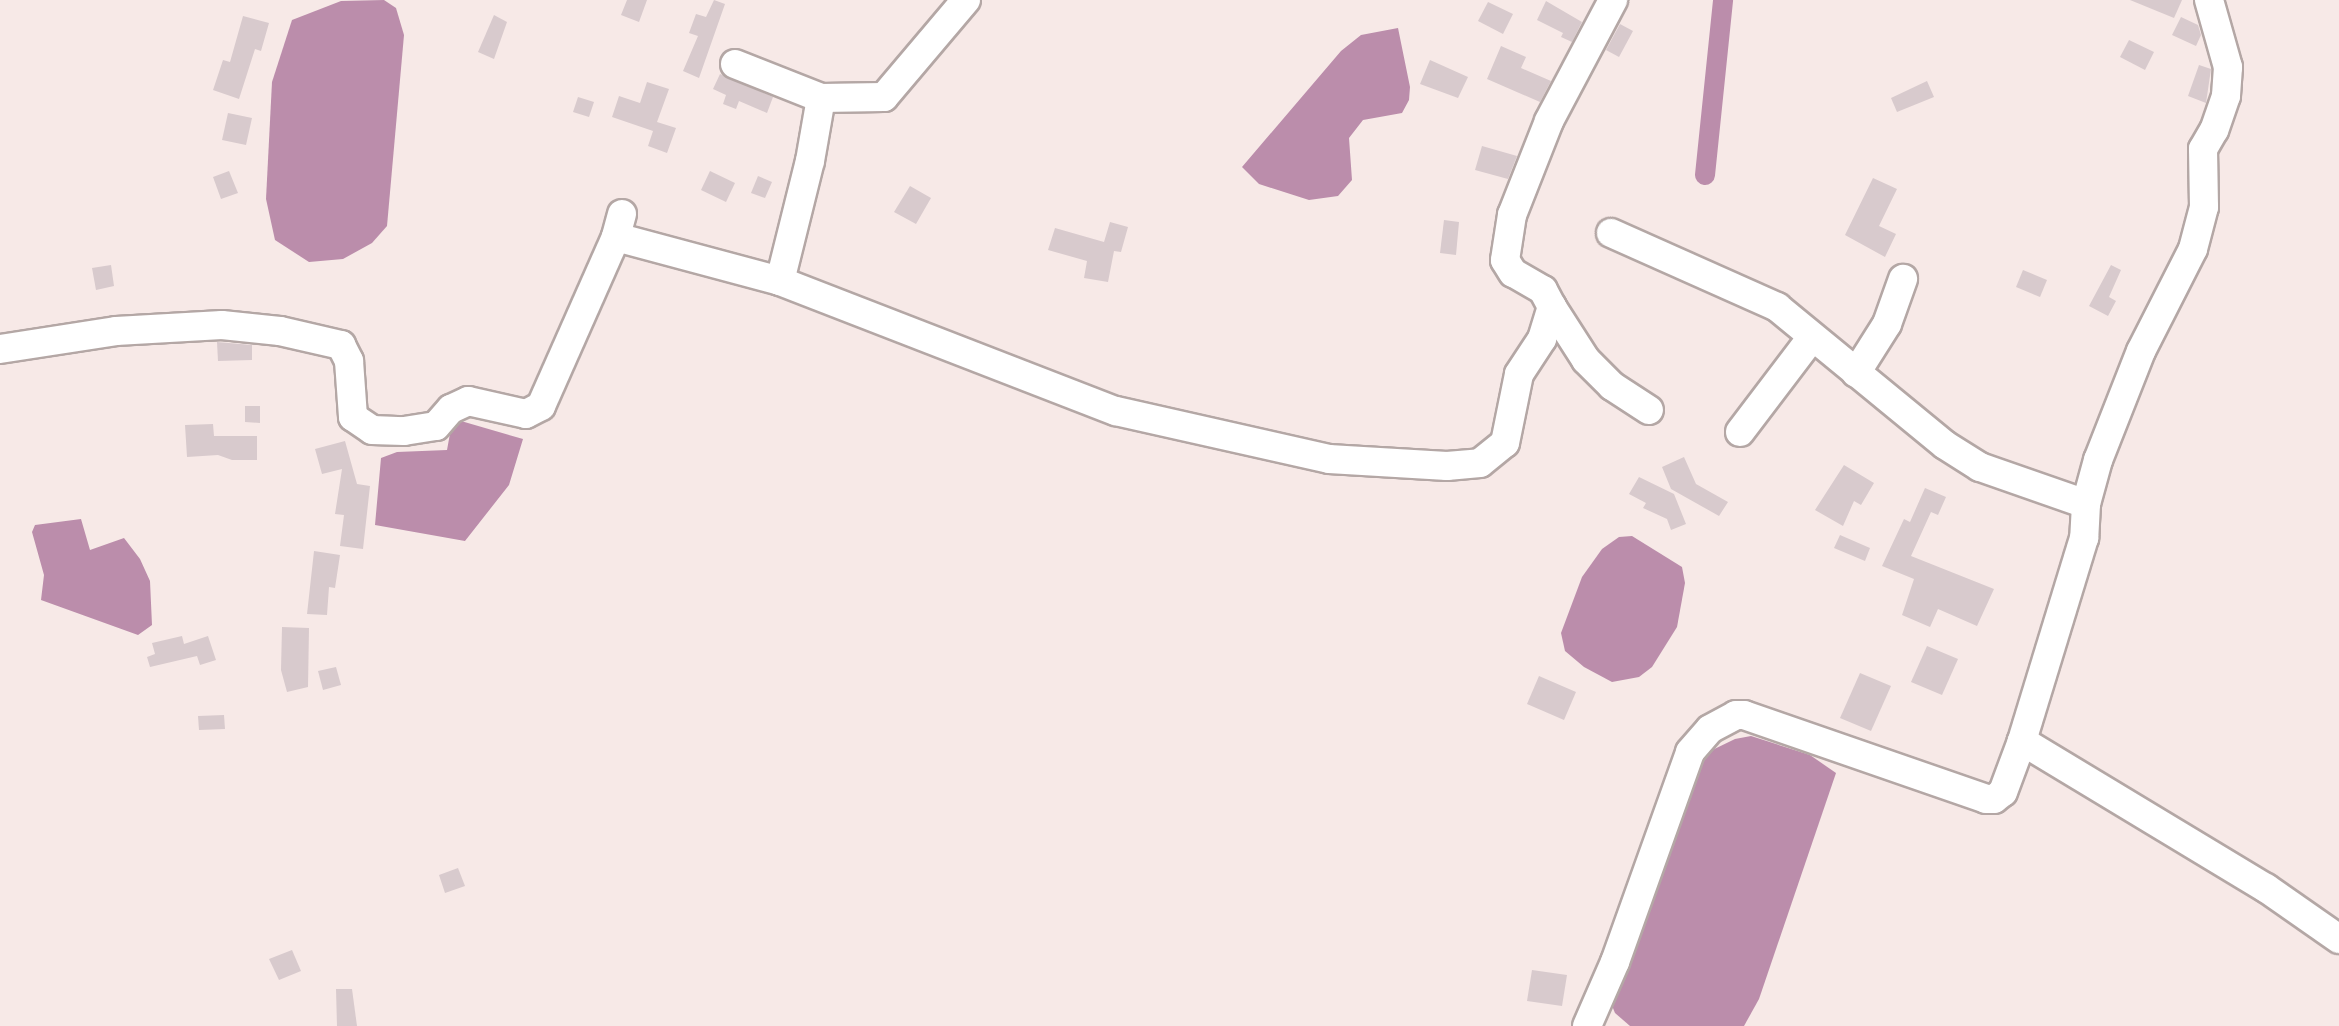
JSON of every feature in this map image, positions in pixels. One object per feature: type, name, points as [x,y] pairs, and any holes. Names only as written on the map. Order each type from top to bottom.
[{"type":"street","points":[[735,64],[821,98],[884,97],[966,0]]},
{"type":"street","points":[[1613,0],[1549,121],[1512,215],[1505,260],[1513,273],[1543,290],[1586,360],[1612,386],[1649,410]]},
{"type":"street","points":[[1587,1026],[1615,962],[1690,752],[1710,729],[1736,715],[1744,715],[1986,799],[1994,799],[2003,792],[2022,741],[2080,553],[2086,504],[2114,419],[2141,351],[2193,249],[2204,207],[2203,149],[2214,130],[2226,96],[2228,67],[2209,0]]},
{"type":"street","points":[[780,281],[810,161],[821,98]]},
{"type":"street","points":[[0,349],[116,331],[222,325],[280,331],[341,345],[349,361],[353,417],[372,430],[404,431],[436,426],[451,409],[468,401],[526,414],[541,406],[619,226],[780,281],[1116,411],[1329,459],[1447,466],[1480,463],[1505,443],[1519,374],[1542,339],[1552,307]]},
{"type":"street","points":[[1611,233],[1777,307],[1945,445],[1980,467],[2086,504]]},
{"type":"street","points":[[1856,373],[1887,324],[1903,279]]},
{"type":"street","points":[[1740,432],[1812,337]]},
{"type":"street","points":[[2022,741],[2266,888],[2339,939]]},
{"type":"shaded area","points":[[384,0],[396,8],[404,35],[387,226],[372,243],[343,259],[309,262],[275,240],[266,199],[272,82],[292,20],[341,1]]},
{"type":"shaded area","points":[[1398,28],[1410,87],[1409,100],[1402,113],[1363,120],[1349,138],[1352,180],[1338,196],[1309,200],[1259,184],[1242,167],[1341,51],[1361,35]]},
{"type":"shaded area","points":[[461,421],[523,439],[509,485],[465,541],[375,525],[381,458],[397,452],[447,450],[451,428]]},
{"type":"shaded area","points":[[81,519],[90,550],[124,538],[140,559],[150,581],[152,625],[138,635],[41,600],[44,575],[32,532],[35,525]]},
{"type":"shaded area","points":[[1632,536],[1682,567],[1685,583],[1677,627],[1652,667],[1639,677],[1612,682],[1584,667],[1565,651],[1561,633],[1582,577],[1602,549],[1619,537]]},
{"type":"shaded area","points":[[1751,736],[1810,755],[1836,773],[1759,999],[1744,1026],[1630,1026],[1615,1013],[1608,996],[1702,755],[1735,739]]},
{"type":"building","points":[[627,0],[647,0],[639,22],[621,15]]},
{"type":"building","points":[[714,0],[725,4],[699,78],[683,71],[698,36],[689,33],[696,14],[706,17]]},
{"type":"building","points":[[2130,0],[2182,0],[2174,18]]},
{"type":"building","points":[[1546,1],[1582,22],[1572,42],[1561,37],[1563,33],[1537,20]]},
{"type":"building","points":[[1488,2],[1513,14],[1503,34],[1478,21]]},
{"type":"building","points":[[494,15],[507,22],[494,59],[478,52]]},
{"type":"building","points":[[243,16],[269,23],[261,51],[255,49],[239,99],[213,90],[223,60],[230,62]]},
{"type":"building","points":[[2181,17],[2198,25],[2201,35],[2196,46],[2172,35]]},
{"type":"building","points":[[1620,24],[1633,31],[1619,57],[1606,50]]},
{"type":"building","points":[[2129,40],[2154,52],[2145,70],[2120,57]]},
{"type":"building","points":[[1501,46],[1526,57],[1521,68],[1551,81],[1540,102],[1487,79]]},
{"type":"building","points":[[1430,60],[1468,77],[1458,98],[1420,84]]},
{"type":"building","points":[[2199,65],[2211,69],[2206,103],[2188,96]]},
{"type":"building","points":[[720,74],[773,97],[767,113],[739,101],[736,109],[723,104],[726,95],[713,89]]},
{"type":"building","points":[[1927,81],[1934,97],[1897,112],[1891,98]]},
{"type":"building","points":[[647,82],[669,89],[657,122],[676,128],[667,153],[648,146],[653,131],[612,117],[619,96],[640,103]]},
{"type":"building","points":[[578,97],[594,102],[589,117],[573,112]]},
{"type":"building","points":[[228,113],[252,118],[246,145],[222,140]]},
{"type":"building","points":[[1482,146],[1517,156],[1508,179],[1475,170]]},
{"type":"building","points":[[229,171],[238,193],[221,199],[213,177]]},
{"type":"building","points":[[710,171],[735,183],[726,202],[701,190]]},
{"type":"building","points":[[758,176],[772,182],[765,198],[751,193]]},
{"type":"building","points":[[1873,178],[1897,189],[1879,226],[1896,234],[1885,257],[1845,235]]},
{"type":"building","points":[[910,186],[931,198],[916,224],[894,212]]},
{"type":"building","points":[[1444,220],[1459,222],[1456,255],[1440,253]]},
{"type":"building","points":[[1110,222],[1128,227],[1121,252],[1114,251],[1108,282],[1084,278],[1087,261],[1048,250],[1055,228],[1104,242]]},
{"type":"building","points":[[111,265],[114,286],[96,290],[92,268]]},
{"type":"building","points":[[2111,265],[2121,270],[2109,297],[2116,301],[2108,316],[2089,306]]},
{"type":"building","points":[[2023,270],[2047,280],[2040,297],[2016,287]]},
{"type":"building","points":[[217,342],[252,345],[252,360],[218,361]]},
{"type":"building","points":[[245,406],[260,406],[260,423],[245,422]]},
{"type":"building","points":[[213,424],[214,436],[257,436],[257,460],[232,460],[218,455],[187,457],[185,425]]},
{"type":"building","points":[[345,441],[357,484],[370,486],[363,549],[340,546],[344,515],[335,514],[342,469],[322,474],[315,449]]},
{"type":"building","points":[[1684,457],[1696,484],[1728,502],[1719,516],[1671,489],[1662,467]]},
{"type":"building","points":[[1844,465],[1874,483],[1861,505],[1854,501],[1843,526],[1815,510]]},
{"type":"building","points":[[1639,477],[1674,494],[1686,524],[1671,530],[1667,519],[1643,508],[1646,503],[1629,494]]},
{"type":"building","points":[[1925,488],[1946,497],[1938,515],[1931,512],[1911,556],[1994,589],[1977,626],[1938,609],[1930,627],[1902,615],[1914,579],[1882,566],[1904,519],[1910,522]]},
{"type":"building","points":[[1840,535],[1870,548],[1865,561],[1834,548]]},
{"type":"building","points":[[314,551],[340,555],[335,588],[329,587],[327,615],[307,614]]},
{"type":"building","points":[[282,627],[309,628],[308,687],[287,692],[281,670]]},
{"type":"building","points":[[182,636],[184,644],[208,636],[216,660],[200,665],[197,656],[150,667],[147,657],[155,654],[152,643]]},
{"type":"building","points":[[1927,646],[1958,659],[1942,695],[1911,682]]},
{"type":"building","points":[[336,667],[341,685],[323,690],[318,671]]},
{"type":"building","points":[[1860,673],[1891,686],[1871,731],[1840,718]]},
{"type":"building","points":[[1539,676],[1576,692],[1564,720],[1527,704]]},
{"type":"building","points":[[224,715],[225,729],[199,730],[198,716]]},
{"type":"building","points":[[458,868],[465,886],[445,893],[439,875]]},
{"type":"building","points":[[292,950],[301,971],[279,980],[269,959]]},
{"type":"building","points":[[1532,970],[1567,975],[1562,1006],[1527,1001]]},
{"type":"building","points":[[336,989],[352,989],[357,1026],[337,1026]]},
{"type":"waterway","points":[[1705,175],[1723,0]]}]
